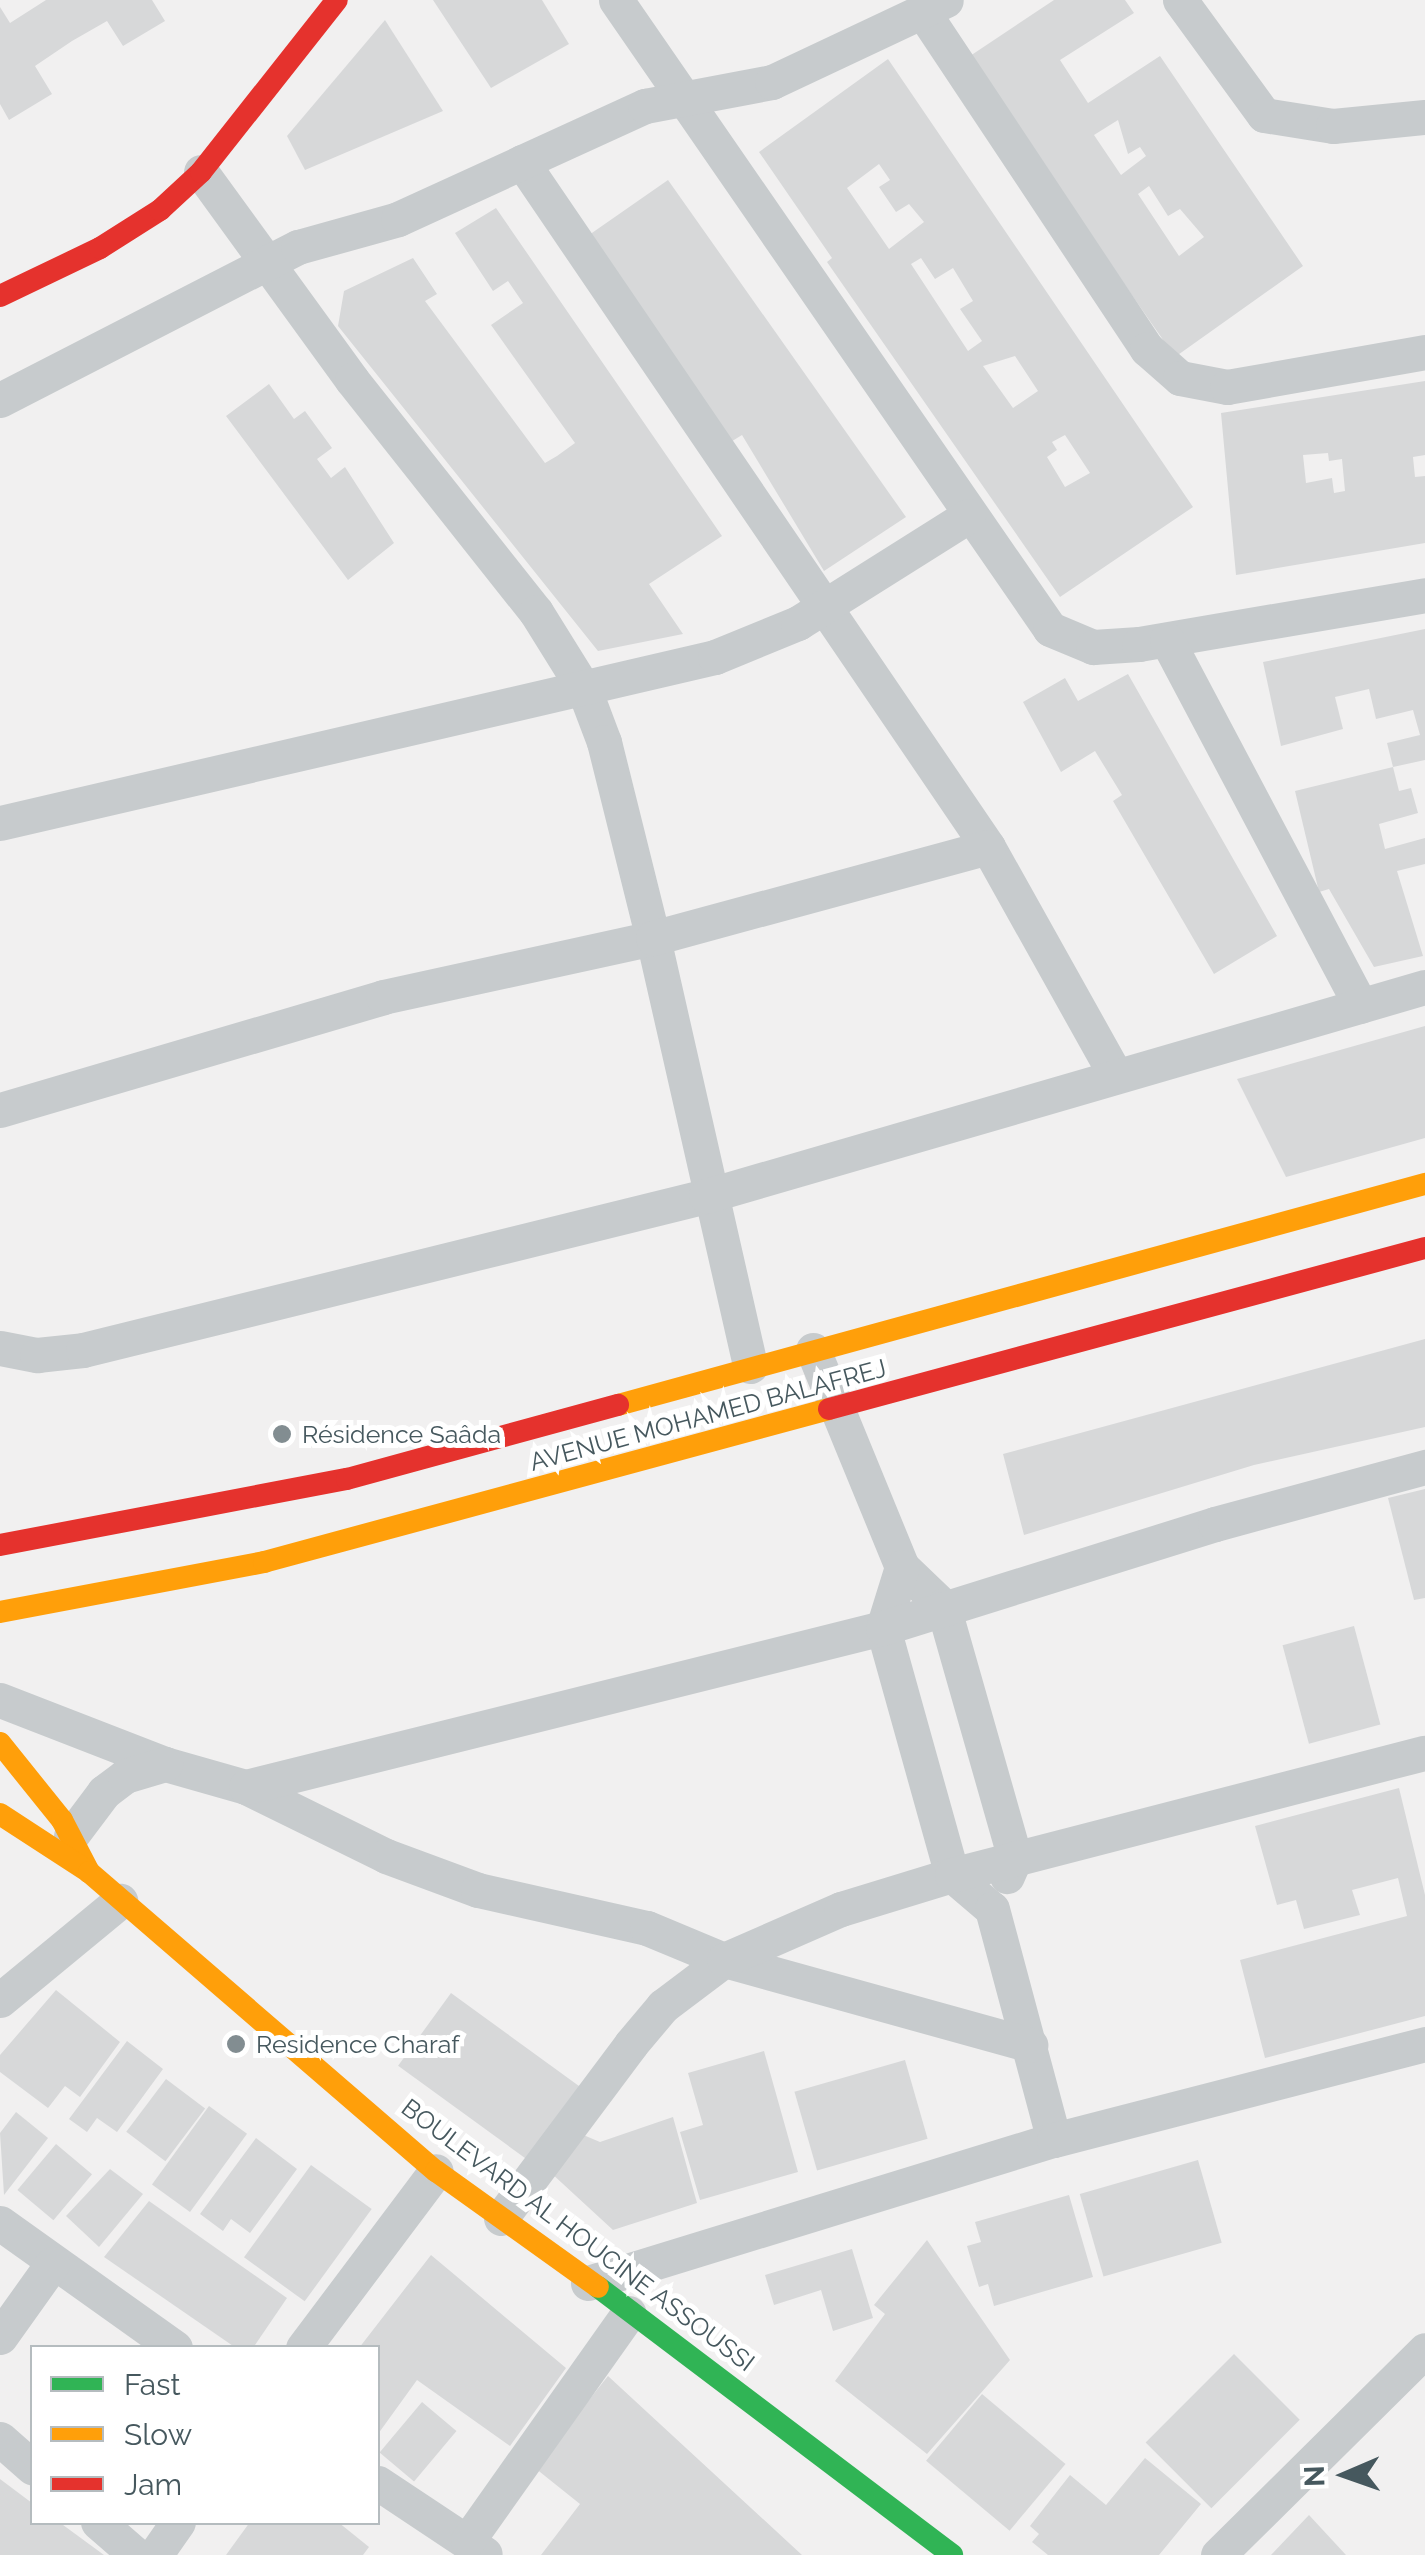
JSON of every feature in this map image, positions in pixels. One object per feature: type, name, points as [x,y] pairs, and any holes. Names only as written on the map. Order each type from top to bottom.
[{"type":"street","points":[[0,296],[100,248],[160,210],[201,172],[337,0]]},
{"type":"street","points":[[616,0],[968,516],[1037,614],[1063,638],[1093,647],[1167,640],[1425,595]]},
{"type":"street","points":[[1180,0],[1264,114],[1333,126],[1425,118]]},
{"type":"street","points":[[0,400],[298,246],[370,230],[628,113],[681,98],[772,82],[934,6],[1147,349],[1180,378],[1227,387],[1425,352]]},
{"type":"street","points":[[522,162],[988,847],[1115,1074]]},
{"type":"street","points":[[201,172],[352,380],[545,625],[584,688],[653,938],[706,1196],[750,1366]]},
{"type":"street","points":[[0,823],[715,656],[827,607],[968,516]]},
{"type":"street","points":[[1167,640],[1362,1006]]},
{"type":"street","points":[[0,1110],[383,997],[653,938],[988,847]]},
{"type":"street","points":[[0,1348],[37,1355],[83,1350],[706,1196],[1425,987]]},
{"type":"street","name":"AVENUE MOHAMED BALAFREJ","points":[[0,1546],[348,1479],[1425,1184]]},
{"type":"street","name":"AVENUE MOHAMED BALAFREJ","points":[[0,1612],[264,1562],[839,1410],[1425,1248]]},
{"type":"street","points":[[813,1350],[902,1567],[943,1606],[1014,1858],[992,1909]]},
{"type":"street","points":[[246,1788],[883,1628],[943,1606],[1425,1467]]},
{"type":"street","points":[[902,1567],[883,1628],[952,1875],[992,1909],[1054,2140]]},
{"type":"street","points":[[0,1700],[165,1764],[246,1788],[386,1856],[478,1890],[647,1928],[724,1960],[1030,2046]]},
{"type":"street","name":"BOULEVARD AL HOUCINE ASSOUSSI","points":[[0,1742],[71,1836],[89,1872]]},
{"type":"street","points":[[501,2218],[630,2044],[676,1994],[724,1960],[841,1909],[952,1875],[1425,1753]]},
{"type":"street","points":[[71,1836],[104,1792],[125,1776],[165,1764]]},
{"type":"street","name":"BOULEVARD AL HOUCINE ASSOUSSI","points":[[0,1814],[89,1872],[436,2171],[746,2393],[952,2555]]},
{"type":"street","points":[[0,2000],[120,1900]]},
{"type":"street","points":[[588,2283],[1054,2140],[1425,2044]]},
{"type":"street","points":[[305,2345],[436,2171]]},
{"type":"street","points":[[0,2223],[52,2264],[171,2345]]},
{"type":"street","points":[[0,2337],[52,2264]]},
{"type":"street","points":[[380,2484],[477,2547],[630,2312]]},
{"type":"street","points":[[1218,2555],[1425,2350]]},
{"type":"street","points":[[0,2439],[30,2465]]},
{"type":"street","points":[[101,2525],[136,2555]]},
{"type":"street","points":[[155,2555],[176,2525]]},
{"type":"building","points":[[46,0],[152,0],[165,21],[123,46],[107,21],[72,41],[35,66],[52,94],[9,120],[0,104],[0,7],[10,23]]},
{"type":"building","points":[[433,0],[542,0],[569,44],[491,88]]},
{"type":"building","points":[[1054,0],[1125,0],[1134,13],[1060,60],[1088,103],[1160,56],[1303,266],[1175,357],[967,58]],"holes":[[[1118,120],[1128,154],[1140,147],[1146,156],[1121,175],[1094,135]],[[1149,186],[1168,216],[1180,209],[1204,237],[1179,256],[1138,194]]]},
{"type":"building","points":[[385,20],[443,111],[305,170],[287,136]]},
{"type":"building","points":[[888,59],[1193,507],[1060,597],[827,262],[832,258],[759,152]],"holes":[[[879,164],[890,180],[879,187],[896,212],[909,204],[924,222],[889,249],[847,188]],[[921,258],[935,279],[953,268],[973,301],[960,309],[982,341],[968,351],[911,264]],[[1015,356],[1038,391],[1013,408],[983,366]],[[1065,435],[1090,473],[1065,487],[1047,457],[1057,450],[1052,442]]]},
{"type":"building","points":[[668,180],[906,517],[824,571],[742,435],[729,443],[589,235]]},
{"type":"building","points":[[496,208],[722,536],[649,584],[683,634],[598,651],[338,326],[344,291],[413,258],[437,294],[425,301],[545,463],[575,443],[491,325],[523,303],[508,281],[493,291],[455,233]]},
{"type":"building","points":[[1425,381],[1425,455],[1413,457],[1415,477],[1425,476],[1425,543],[1236,575],[1221,413]],"holes":[[[1328,453],[1329,461],[1342,459],[1345,491],[1334,493],[1332,478],[1306,483],[1303,455]]]},
{"type":"building","points":[[269,384],[294,419],[305,411],[332,448],[317,459],[331,478],[345,467],[394,543],[348,580],[226,416]]},
{"type":"building","points":[[1425,629],[1425,760],[1393,767],[1387,743],[1420,735],[1413,710],[1376,719],[1369,689],[1335,697],[1343,729],[1281,746],[1263,662]]},
{"type":"building","points":[[1128,674],[1277,936],[1214,974],[1113,801],[1122,795],[1095,751],[1061,772],[1023,702],[1065,678],[1078,701]]},
{"type":"building","points":[[1393,767],[1399,791],[1411,788],[1418,813],[1379,824],[1385,849],[1425,838],[1425,864],[1397,871],[1423,956],[1374,967],[1329,889],[1319,892],[1295,791]]},
{"type":"building","points":[[1425,1026],[1425,1138],[1286,1177],[1237,1079]]},
{"type":"building","points":[[1425,1339],[1425,1427],[1254,1465],[1024,1535],[1003,1454]]},
{"type":"building","points":[[1425,1489],[1425,1598],[1414,1600],[1388,1498]]},
{"type":"building","points":[[1354,1626],[1380,1725],[1309,1744],[1283,1645]]},
{"type":"building","points":[[1399,1788],[1425,1895],[1425,2016],[1265,2058],[1240,1960],[1407,1916],[1398,1878],[1352,1890],[1360,1915],[1304,1929],[1296,1900],[1277,1905],[1255,1826]]},
{"type":"building","points":[[56,1990],[120,2042],[80,2097],[65,2086],[48,2108],[0,2072],[0,2055]]},
{"type":"building","points":[[451,1993],[584,2090],[532,2163],[398,2066]]},
{"type":"building","points":[[127,2041],[163,2069],[117,2132],[97,2118],[87,2132],[69,2119]]},
{"type":"building","points":[[764,2051],[798,2172],[700,2200],[680,2132],[703,2125],[688,2073]]},
{"type":"building","points":[[905,2060],[928,2139],[817,2171],[794,2092]]},
{"type":"building","points":[[166,2079],[205,2108],[165,2161],[126,2132]]},
{"type":"building","points":[[209,2106],[247,2134],[190,2212],[152,2184]]},
{"type":"building","points":[[16,2112],[48,2138],[4,2195],[0,2133]]},
{"type":"building","points":[[673,2117],[697,2203],[613,2230],[550,2172],[581,2134],[600,2142]]},
{"type":"building","points":[[256,2138],[297,2169],[250,2233],[231,2219],[223,2231],[200,2214]]},
{"type":"building","points":[[56,2144],[92,2174],[53,2220],[17,2190]]},
{"type":"building","points":[[1198,2160],[1222,2243],[1103,2277],[1080,2194]]},
{"type":"building","points":[[311,2165],[372,2209],[305,2301],[244,2257]]},
{"type":"building","points":[[110,2169],[143,2194],[99,2247],[66,2216]]},
{"type":"building","points":[[1069,2195],[1093,2277],[994,2306],[988,2284],[979,2287],[967,2246],[981,2242],[975,2222]]},
{"type":"building","points":[[149,2201],[287,2298],[255,2345],[232,2345],[104,2257]]},
{"type":"building","points":[[927,2240],[1010,2360],[927,2454],[835,2381],[885,2314],[874,2305]]},
{"type":"building","points":[[852,2249],[873,2318],[833,2331],[821,2290],[774,2305],[765,2275]]},
{"type":"building","points":[[431,2255],[566,2368],[510,2446],[417,2380],[380,2431],[380,2345],[361,2345]]},
{"type":"building","points":[[1234,2354],[1300,2420],[1211,2508],[1146,2442]]},
{"type":"building","points":[[608,2376],[802,2555],[541,2555],[580,2504],[535,2468]]},
{"type":"building","points":[[982,2394],[1065,2464],[1010,2531],[926,2461]]},
{"type":"building","points":[[422,2402],[456,2431],[414,2481],[380,2452]]},
{"type":"building","points":[[1145,2458],[1201,2504],[1159,2555],[1048,2555],[1032,2542],[1039,2534],[1030,2526],[1070,2475],[1106,2505]]},
{"type":"building","points":[[0,2479],[30,2502],[30,2525],[63,2525],[104,2555],[0,2555]]},
{"type":"building","points":[[1309,2515],[1346,2555],[1271,2555]]},
{"type":"building","points":[[248,2525],[342,2525],[369,2547],[363,2555],[226,2555]]},
{"type":"traffic: fast","points":[[598,2287],[952,2555]]},
{"type":"traffic: slow","points":[[618,1405],[1425,1184]]},
{"type":"traffic: slow","points":[[0,1612],[264,1562],[829,1409]]},
{"type":"traffic: slow","points":[[0,1743],[62,1820],[89,1872]]},
{"type":"traffic: slow","points":[[0,1814],[89,1872],[436,2171],[598,2287]]},
{"type":"traffic: jam","points":[[0,296],[100,248],[160,210],[201,172],[337,0]]},
{"type":"traffic: jam","points":[[829,1409],[1425,1248]]},
{"type":"traffic: jam","points":[[0,1545],[347,1479],[618,1405]]},
{"type":"place","name":"Résidence Saâda","points":[[282,1434]]},
{"type":"place","name":"Residence Charaf","points":[[236,2044]]}]
